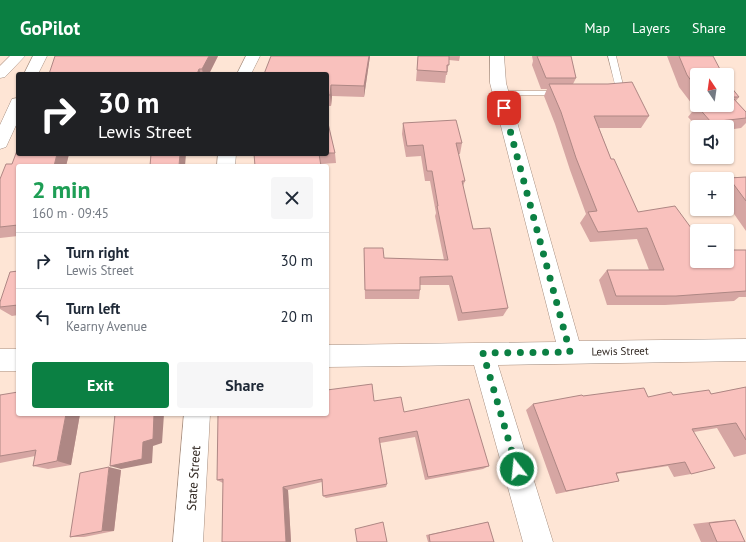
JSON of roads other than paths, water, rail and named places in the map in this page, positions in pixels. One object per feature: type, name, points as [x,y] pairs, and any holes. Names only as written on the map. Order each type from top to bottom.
[{"type":"street","points":[[0,74],[18,56]]},
{"type":"street","points":[[32,72],[40,56]]},
{"type":"street","points":[[245,72],[253,56]]},
{"type":"street","points":[[497,56],[500,93],[570,352]]},
{"type":"street","points":[[0,143],[16,107]]},
{"type":"street","name":"Lewis Street","points":[[329,356],[746,350]]},
{"type":"street","points":[[483,353],[538,542]]},
{"type":"street","points":[[0,360],[16,360]]},
{"type":"street","name":"State Street","points":[[188,542],[197,416]]},
{"type":"lane","points":[[601,93],[617,89],[619,85],[612,56]]},
{"type":"lane","points":[[500,93],[570,93]]}]
